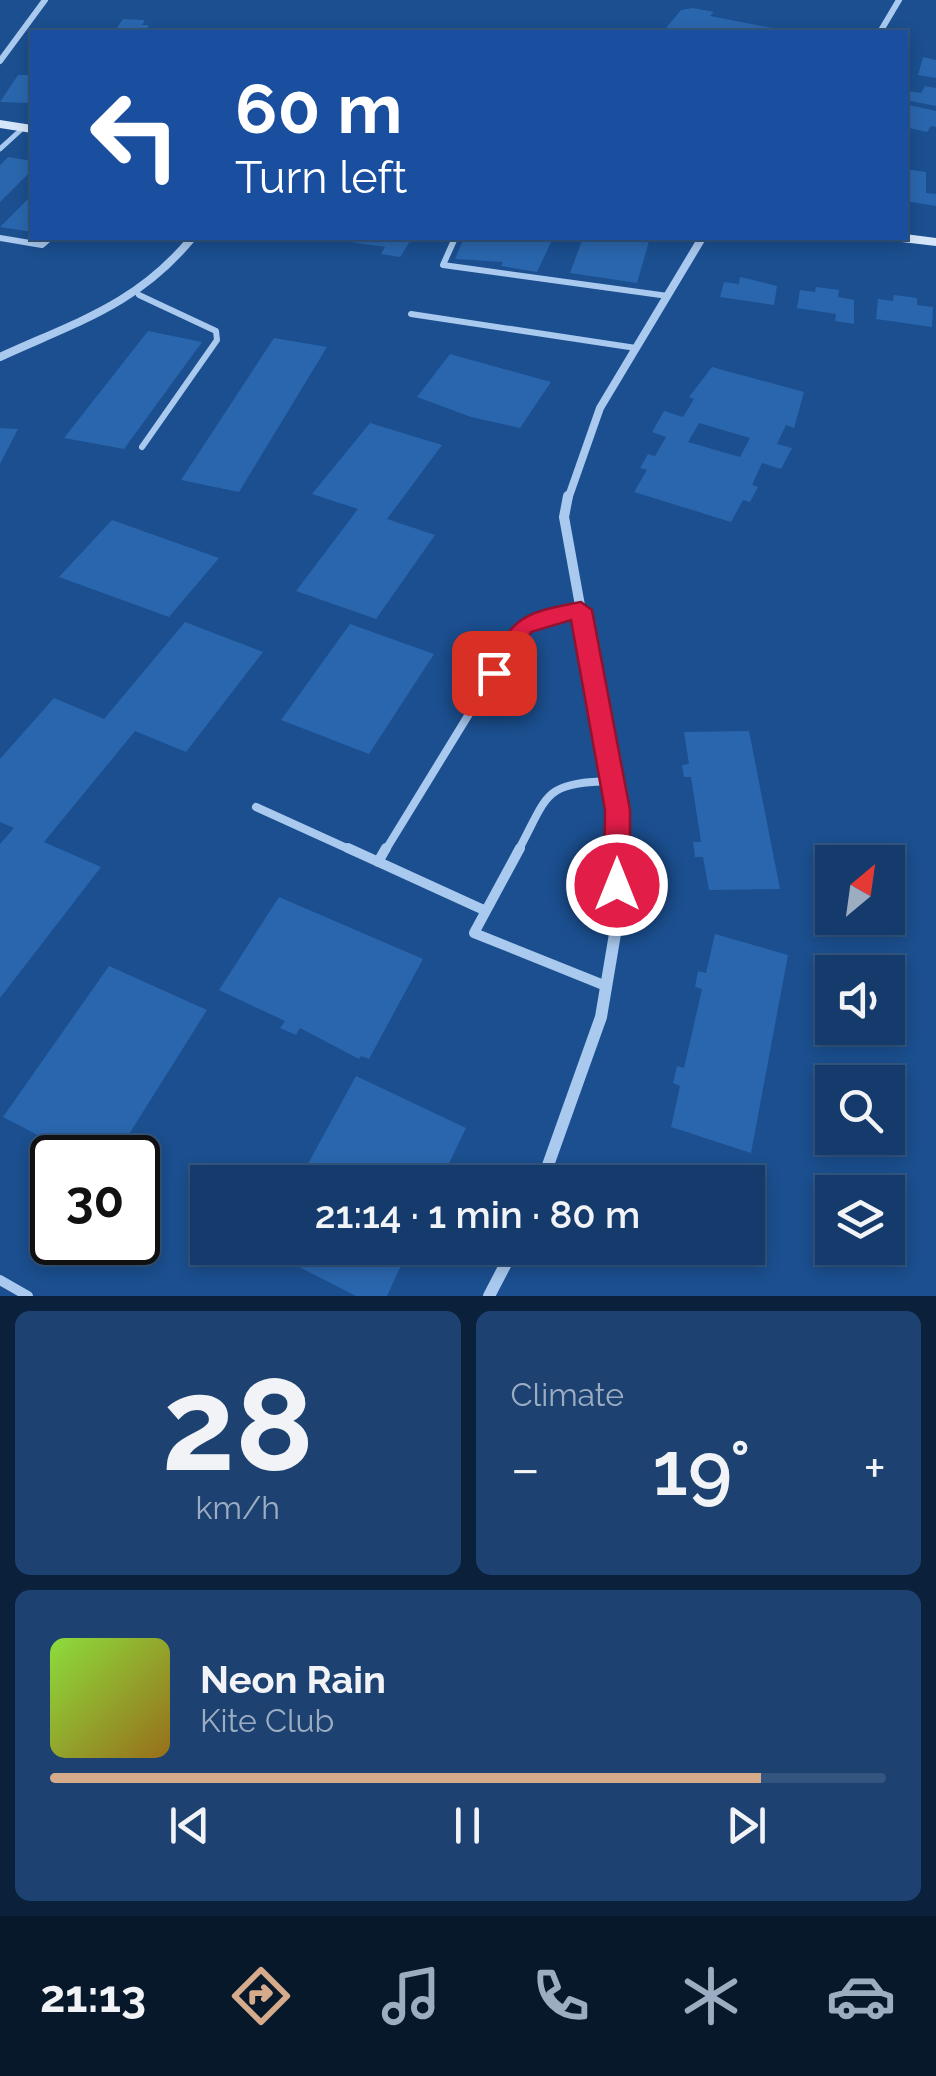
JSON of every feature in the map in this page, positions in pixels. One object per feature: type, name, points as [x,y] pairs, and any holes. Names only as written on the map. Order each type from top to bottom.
[{"type":"street","points":[[0,61],[45,0]]},
{"type":"street","points":[[881,30],[899,0]]},
{"type":"street","points":[[0,124],[28,128]]},
{"type":"street","points":[[908,239],[936,242]]},
{"type":"street","points":[[0,357],[138,295],[169,269],[191,240]]},
{"type":"street","points":[[548,1165],[600,1017],[617,922],[618,810],[564,517],[569,473],[636,348],[701,240]]},
{"type":"street","points":[[488,1296],[505,1265]]},
{"type":"lane","points":[[0,149],[28,128]]},
{"type":"lane","points":[[0,238],[42,245],[48,240]]},
{"type":"lane","points":[[454,240],[443,265],[668,296]]},
{"type":"lane","points":[[138,295],[216,331],[217,340],[142,448]]},
{"type":"lane","points":[[411,314],[636,348]]},
{"type":"lane","points":[[378,862],[524,626],[544,616],[581,610]]},
{"type":"lane","points":[[606,986],[552,968],[474,933],[550,792],[568,782],[612,780]]},
{"type":"lane","points":[[256,807],[486,911]]},
{"type":"lane","points":[[0,1280],[28,1296]]},
{"type":"building","points":[[681,10],[714,12],[710,16],[777,29],[666,28]]},
{"type":"building","points":[[123,19],[145,20],[142,25],[149,25],[147,29],[117,28]]},
{"type":"building","points":[[923,57],[936,60],[936,78],[918,75]]},
{"type":"building","points":[[18,75],[30,75],[30,103],[0,102]]},
{"type":"building","points":[[925,86],[936,88],[936,106],[908,101],[908,91],[921,93]]},
{"type":"building","points":[[909,105],[936,111],[936,127],[931,126],[927,132],[908,128]]},
{"type":"building","points":[[8,157],[30,161],[30,172],[0,202],[0,165]]},
{"type":"building","points":[[908,169],[926,172],[926,193],[936,194],[936,206],[908,201]]},
{"type":"building","points":[[30,197],[30,232],[0,227]]},
{"type":"building","points":[[411,240],[400,257],[381,254],[385,247],[351,242]]},
{"type":"building","points":[[463,240],[552,240],[537,272],[501,266],[503,262],[455,259]]},
{"type":"building","points":[[582,240],[649,241],[637,283],[570,273]]},
{"type":"building","points":[[740,277],[777,286],[774,305],[720,297],[724,282],[739,284]]},
{"type":"building","points":[[816,287],[839,290],[838,297],[854,300],[854,324],[835,321],[836,314],[797,308],[800,290],[815,292]]},
{"type":"building","points":[[894,295],[917,298],[917,305],[933,307],[932,327],[876,319],[878,299],[893,301]]},
{"type":"building","points":[[148,331],[202,342],[124,449],[64,438]]},
{"type":"building","points":[[274,338],[327,347],[239,492],[181,480]]},
{"type":"building","points":[[450,354],[551,382],[520,428],[471,417],[417,397]]},
{"type":"building","points":[[712,367],[804,392],[794,428],[786,425],[777,444],[792,448],[781,469],[762,463],[752,485],[758,487],[750,502],[743,500],[731,522],[634,492],[647,470],[640,468],[648,454],[655,456],[666,437],[652,432],[664,411],[683,417],[694,399],[689,397]],"holes":[[[699,423],[750,438],[740,457],[688,442]]]},
{"type":"building","points":[[370,423],[442,445],[387,519],[435,535],[376,619],[296,591],[358,509],[312,494]]},
{"type":"building","points":[[0,428],[18,429],[0,464]]},
{"type":"building","points":[[112,520],[219,558],[169,617],[59,577]]},
{"type":"building","points":[[185,622],[263,652],[186,752],[135,731],[44,842],[101,867],[0,998],[0,844],[14,828],[0,822],[0,759],[54,698],[104,719]]},
{"type":"building","points":[[350,624],[434,654],[369,754],[281,720]]},
{"type":"building","points":[[749,731],[780,889],[709,890],[703,857],[695,857],[693,842],[701,842],[691,777],[684,777],[682,765],[689,764],[684,732]]},
{"type":"building","points":[[279,897],[423,959],[369,1059],[359,1059],[300,1028],[296,1035],[280,1028],[285,1021],[219,990]]},
{"type":"building","points":[[715,934],[788,955],[751,1153],[671,1127],[680,1086],[673,1083],[677,1066],[684,1068],[702,989],[695,987],[698,971],[706,973]]},
{"type":"building","points":[[109,966],[207,1010],[128,1135],[38,1135],[3,1117]]},
{"type":"building","points":[[356,1076],[466,1128],[448,1165],[307,1165]]},
{"type":"building","points":[[295,1265],[401,1265],[387,1296],[356,1296]]},
{"type":"route","points":[[494,673],[524,626],[544,616],[581,610],[618,810],[617,885]]}]
